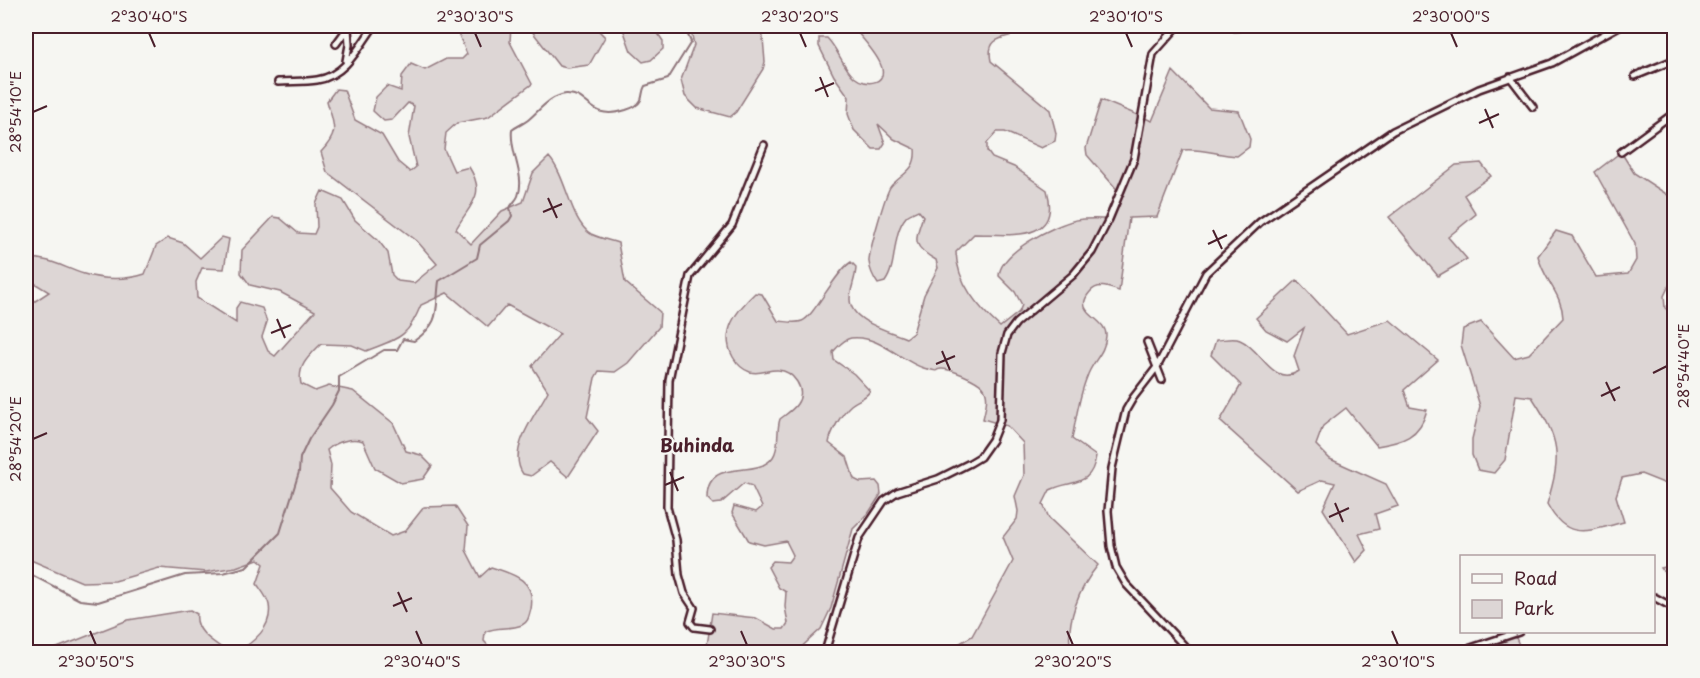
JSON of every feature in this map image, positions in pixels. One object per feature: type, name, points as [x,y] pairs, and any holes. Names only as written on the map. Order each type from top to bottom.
[{"type":"street","points":[[342,69],[348,58],[348,26]]},
{"type":"street","points":[[336,44],[348,26]]},
{"type":"street","points":[[278,82],[316,80],[342,69],[374,26]]},
{"type":"street","points":[[825,652],[859,538],[884,501],[902,490],[930,482],[970,463],[980,456],[992,440],[1000,420],[1002,353],[1007,335],[1016,322],[1073,275],[1092,252],[1109,219],[1134,159],[1153,54],[1178,26]]},
{"type":"street","points":[[1190,652],[1126,584],[1116,567],[1111,546],[1108,511],[1112,468],[1126,410],[1132,398],[1157,367],[1206,273],[1260,222],[1393,131],[1479,89],[1552,63],[1619,26]]},
{"type":"street","points":[[1635,76],[1674,60]]},
{"type":"street","points":[[1510,77],[1533,107]]},
{"type":"street","points":[[1620,153],[1674,113]]},
{"type":"street","points":[[710,629],[694,627],[690,622],[694,608],[684,593],[679,575],[676,540],[667,507],[669,380],[690,276],[732,225],[764,146]]},
{"type":"street","points":[[1148,342],[1162,380]]},
{"type":"street","points":[[1655,598],[1674,608]]},
{"type":"street","points":[[1459,652],[1516,633]]},
{"type":"green space","points":[[455,26],[511,26],[510,42],[532,84],[488,117],[457,123],[446,133],[444,149],[454,171],[469,167],[477,185],[475,199],[456,229],[471,244],[502,211],[523,202],[533,173],[549,157],[584,228],[591,234],[618,243],[625,282],[660,312],[659,327],[628,363],[615,372],[599,371],[595,378],[587,417],[598,431],[568,477],[550,462],[531,476],[523,474],[519,464],[518,454],[525,432],[548,391],[532,366],[560,334],[507,305],[488,327],[447,293],[421,305],[406,331],[387,343],[366,351],[352,345],[321,344],[305,362],[300,378],[301,384],[315,391],[329,386],[353,391],[393,423],[406,451],[421,455],[432,466],[423,479],[401,483],[375,468],[363,441],[349,440],[335,445],[327,450],[331,465],[330,488],[351,512],[391,536],[405,531],[424,507],[455,506],[468,526],[466,550],[480,577],[491,567],[508,572],[527,585],[532,599],[526,622],[522,625],[485,632],[484,641],[494,652],[236,652],[255,639],[268,620],[268,602],[257,584],[264,564],[258,559],[236,567],[206,572],[159,568],[115,581],[82,582],[26,558],[26,307],[49,292],[26,278],[26,258],[49,261],[91,276],[123,278],[145,274],[156,246],[168,238],[183,243],[200,258],[222,237],[229,239],[224,269],[202,268],[196,282],[197,298],[236,323],[236,308],[240,302],[262,308],[267,322],[262,337],[268,351],[275,356],[315,311],[280,292],[250,285],[241,273],[242,250],[273,217],[280,218],[298,233],[314,234],[317,227],[316,204],[322,191],[343,200],[355,220],[378,240],[388,253],[392,275],[398,281],[414,283],[437,264],[417,241],[327,172],[321,152],[331,139],[334,128],[327,101],[336,89],[344,90],[355,120],[382,135],[398,162],[410,172],[416,167],[409,137],[414,106],[408,103],[392,120],[384,121],[373,111],[376,97],[387,86],[401,91],[402,76],[411,64],[425,70],[446,59],[462,59],[467,54]]},
{"type":"green space","points":[[528,26],[594,26],[605,37],[589,65],[567,68],[559,66]]},
{"type":"green space","points":[[622,26],[653,26],[663,41],[663,49],[651,60],[643,62],[631,51]]},
{"type":"green space","points":[[690,26],[762,26],[765,62],[763,69],[736,112],[730,117],[697,108],[685,96],[681,80],[694,45]]},
{"type":"green space","points":[[852,26],[1026,26],[1025,31],[995,41],[990,52],[991,61],[1050,110],[1056,133],[1055,141],[1041,148],[1005,132],[997,132],[987,143],[987,151],[992,158],[1014,167],[1047,190],[1050,207],[1047,220],[1040,228],[1029,232],[1002,235],[974,234],[956,252],[960,274],[970,294],[1000,327],[1019,312],[1022,305],[1015,292],[999,276],[1008,258],[1030,241],[1055,227],[1076,220],[1110,219],[1120,193],[1087,155],[1086,148],[1101,100],[1152,121],[1173,71],[1209,108],[1239,111],[1250,139],[1249,147],[1237,156],[1183,150],[1157,217],[1129,218],[1119,291],[1097,287],[1085,299],[1087,311],[1101,324],[1106,336],[1103,348],[1084,384],[1072,439],[1096,456],[1090,474],[1079,481],[1050,490],[1043,504],[1049,518],[1098,565],[1085,584],[1075,606],[1070,629],[1071,652],[945,652],[972,636],[1013,561],[1003,537],[1017,519],[1015,496],[1024,475],[1023,443],[1007,426],[983,419],[986,394],[983,387],[975,381],[951,370],[936,371],[922,367],[882,345],[862,338],[851,338],[833,352],[834,360],[854,374],[870,391],[844,413],[834,428],[829,443],[847,457],[854,479],[860,482],[876,481],[880,486],[881,494],[868,514],[853,529],[831,608],[821,629],[796,652],[706,652],[712,613],[756,618],[776,629],[784,629],[788,623],[785,607],[786,592],[779,588],[768,567],[773,561],[788,562],[793,555],[786,541],[764,545],[749,541],[732,513],[734,506],[756,512],[762,507],[752,486],[744,483],[721,503],[713,504],[707,498],[709,485],[723,472],[756,467],[765,464],[773,457],[780,419],[797,404],[800,398],[797,382],[784,371],[750,372],[735,360],[729,348],[728,339],[736,314],[755,293],[762,294],[778,321],[802,321],[812,312],[838,275],[851,262],[856,267],[850,299],[856,314],[872,324],[906,338],[913,333],[924,295],[938,268],[936,260],[922,251],[917,242],[923,216],[918,210],[907,216],[901,224],[892,267],[885,282],[878,284],[871,271],[869,257],[885,199],[891,186],[914,162],[915,149],[894,139],[878,124],[885,143],[881,149],[873,149],[854,130],[848,114],[849,97],[834,76],[819,46],[819,38],[827,38],[854,77],[865,82],[876,82],[882,75],[880,63],[871,48]]},
{"type":"green space","points":[[1229,26],[1271,26],[1265,29],[1234,32]]},
{"type":"green space","points":[[1621,152],[1634,173],[1674,199],[1674,275],[1664,296],[1665,308],[1674,316],[1674,484],[1666,484],[1641,474],[1622,478],[1616,496],[1624,522],[1580,531],[1562,524],[1547,504],[1555,473],[1556,448],[1548,425],[1532,397],[1516,395],[1505,460],[1494,473],[1478,470],[1472,455],[1472,439],[1480,406],[1461,345],[1463,329],[1481,322],[1514,358],[1529,354],[1563,318],[1560,301],[1544,273],[1538,256],[1556,231],[1572,236],[1596,277],[1628,274],[1636,260],[1635,244],[1595,172]]},
{"type":"green space","points":[[1481,163],[1491,176],[1464,195],[1476,214],[1448,237],[1467,259],[1438,276],[1389,217],[1456,165]]},
{"type":"green space","points":[[1297,280],[1347,334],[1390,320],[1438,360],[1404,390],[1410,407],[1427,410],[1420,426],[1409,437],[1377,446],[1346,408],[1323,426],[1316,445],[1330,459],[1386,484],[1398,506],[1375,514],[1379,529],[1359,534],[1367,550],[1356,562],[1323,509],[1335,483],[1322,480],[1298,491],[1220,421],[1241,385],[1211,355],[1216,340],[1240,340],[1281,375],[1290,375],[1299,371],[1294,356],[1304,328],[1287,341],[1266,330],[1256,318]]},
{"type":"green space","points":[[1674,565],[1674,586],[1661,568]]},
{"type":"green space","points":[[190,610],[197,614],[202,632],[228,652],[47,652],[128,620]]},
{"type":"green space","points":[[1514,633],[1522,652],[1464,652]]},
{"type":"waterway","points":[[26,572],[80,600],[98,602],[185,575],[223,573],[246,567],[280,533],[299,472],[300,458],[339,391],[339,377],[384,350],[397,350],[403,339],[414,341],[423,334],[436,315],[439,281],[477,258],[480,245],[509,221],[512,216],[510,208],[520,188],[512,130],[528,120],[550,100],[560,95],[574,95],[596,110],[604,112],[613,113],[635,106],[641,100],[645,86],[668,79],[691,42],[684,26]]},
{"type":"district","name":"Buhinda","points":[[697,446]]}]
